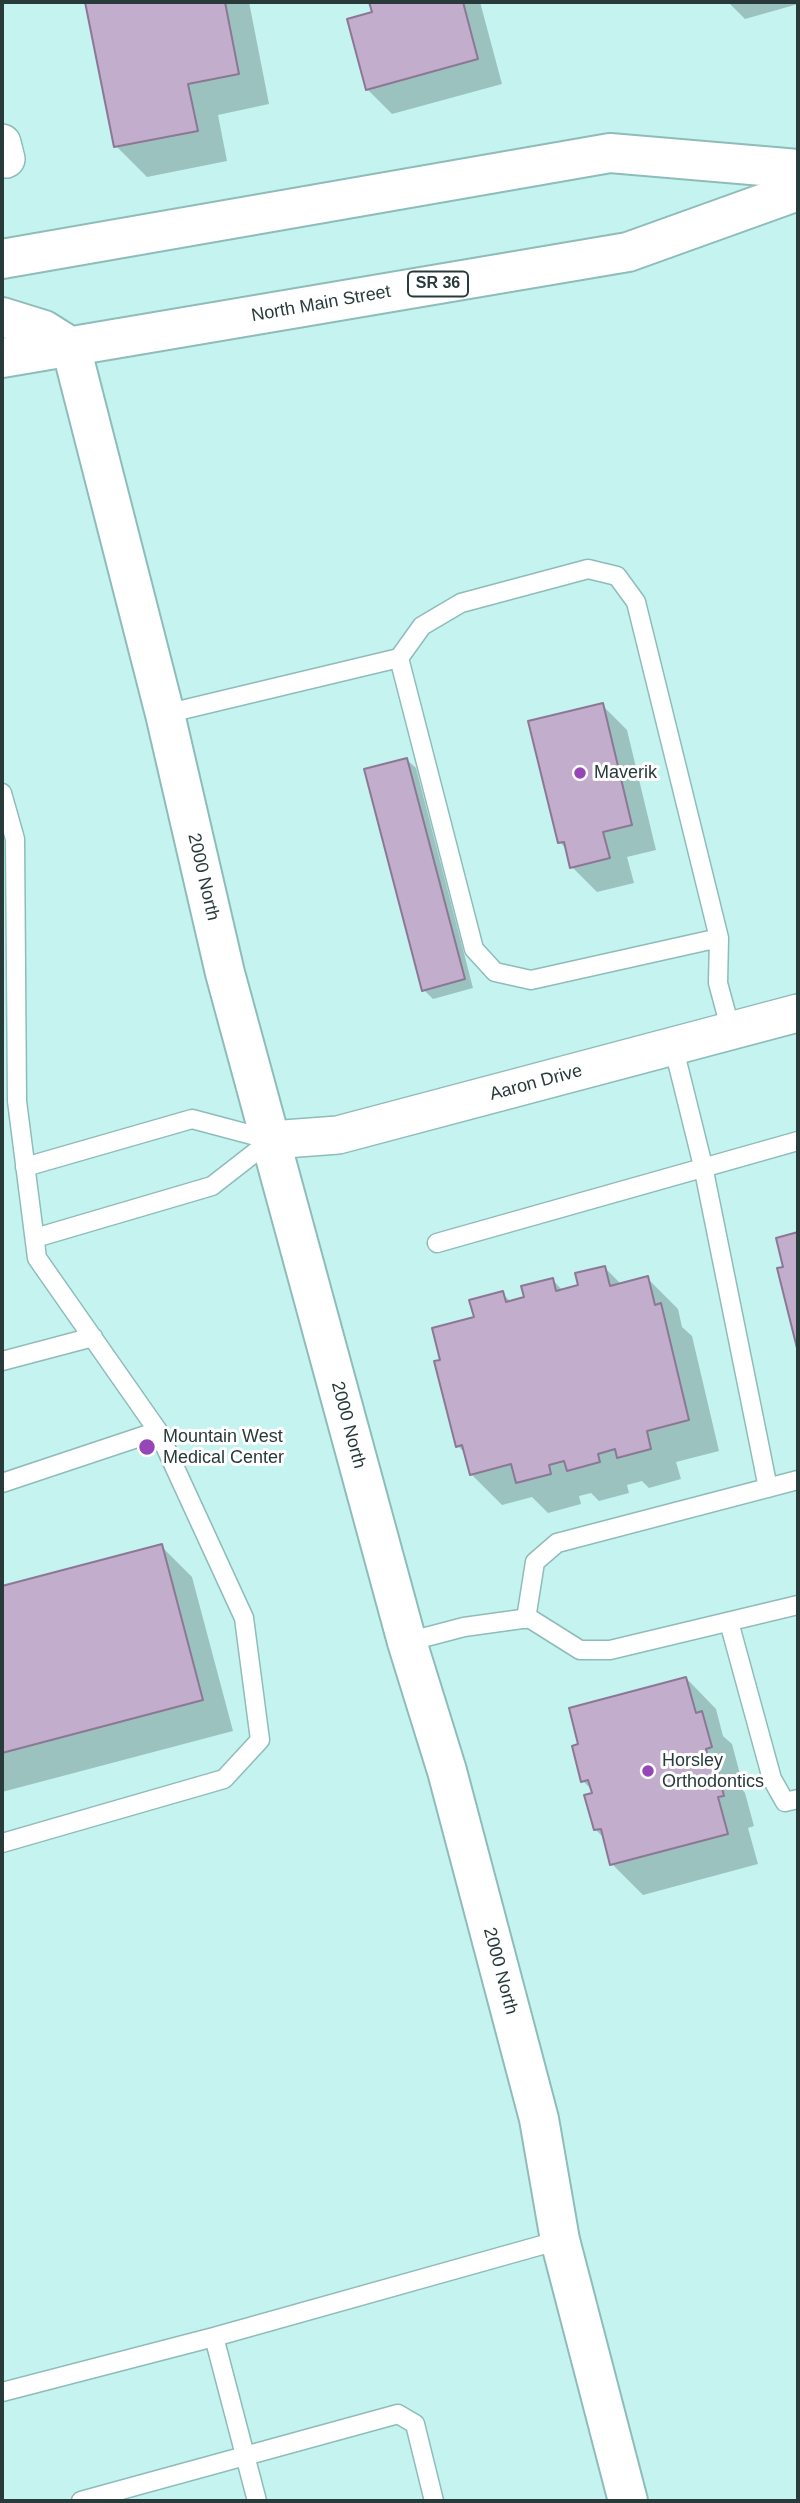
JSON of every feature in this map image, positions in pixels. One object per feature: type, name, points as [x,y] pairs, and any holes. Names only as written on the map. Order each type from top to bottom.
[{"type":"main road","points":[[2,259],[610,153],[798,169]]},
{"type":"main road","name":"North Main Street","points":[[2,358],[628,252],[798,191]]},
{"type":"main road","points":[[2,317],[44,330],[71,347]]},
{"type":"main road","name":"2000 North","points":[[71,347],[165,714],[225,973],[407,1642],[447,1771],[539,2119],[560,2240],[628,2501]]},
{"type":"street","name":"Aaron Drive","points":[[271,1140],[338,1135],[798,1013]]},
{"type":"lane","points":[[165,714],[398,658],[422,626],[461,603],[588,569],[617,576],[636,602],[719,938],[718,983],[731,1031]]},
{"type":"lane","points":[[398,658],[474,949],[495,972],[531,980],[719,938]]},
{"type":"lane","points":[[2,793],[16,839],[17,1101],[37,1258],[158,1431],[244,1618],[260,1740],[225,1779],[2,1843]]},
{"type":"lane","points":[[673,1045],[703,1166],[768,1488]]},
{"type":"lane","points":[[25,1167],[192,1119],[271,1140]]},
{"type":"lane","points":[[35,1238],[212,1186],[271,1140]]},
{"type":"lane","points":[[437,1243],[798,1141]]},
{"type":"lane","points":[[2,1361],[93,1337]]},
{"type":"lane","points":[[2,1483],[158,1431]]},
{"type":"lane","points":[[526,1619],[535,1562],[557,1543],[798,1480]]},
{"type":"lane","points":[[407,1642],[464,1626],[526,1619],[580,1650],[610,1650],[798,1605]]},
{"type":"lane","points":[[729,1622],[772,1779],[785,1802],[798,1799]]},
{"type":"lane","points":[[2,2392],[214,2337],[560,2240]]},
{"type":"lane","points":[[214,2337],[257,2501]]},
{"type":"lane","points":[[81,2501],[398,2414],[415,2424],[434,2501]]},
{"type":"building","points":[[85,2],[225,2],[239,74],[188,84],[198,131],[114,147]]},
{"type":"building","points":[[369,2],[463,2],[478,59],[366,90],[347,19],[372,12]]},
{"type":"building","name":"Maverik","points":[[603,703],[632,825],[603,832],[610,858],[570,868],[564,842],[558,843],[528,721]]},
{"type":"building","points":[[407,758],[465,979],[422,991],[364,769]]},
{"type":"building","points":[[798,1232],[798,1352],[777,1268],[783,1267],[776,1238]]},
{"type":"building","points":[[605,1266],[610,1286],[648,1276],[655,1305],[661,1303],[689,1420],[647,1431],[651,1449],[617,1458],[615,1449],[598,1454],[600,1462],[567,1471],[564,1461],[549,1465],[551,1474],[516,1483],[511,1464],[470,1475],[462,1445],[456,1447],[434,1361],[440,1360],[432,1328],[474,1317],[469,1300],[503,1291],[506,1302],[524,1297],[521,1286],[553,1278],[556,1291],[578,1285],[575,1273]]},
{"type":"building","points":[[162,1544],[203,1700],[2,1753],[2,1586]]},
{"type":"building","name":"Horsley Orthodontics","points":[[686,1677],[696,1713],[702,1711],[712,1747],[706,1749],[709,1762],[715,1760],[724,1796],[718,1797],[728,1834],[610,1865],[601,1829],[594,1830],[584,1795],[592,1793],[588,1780],[581,1782],[572,1746],[578,1744],[569,1708]]},
{"type":"place","name":"Maverik","points":[[580,773]]},
{"type":"place","name":"Mountain West Medical Center","points":[[147,1447]]},
{"type":"place","name":"Horsley Orthodontics","points":[[648,1771]]}]
